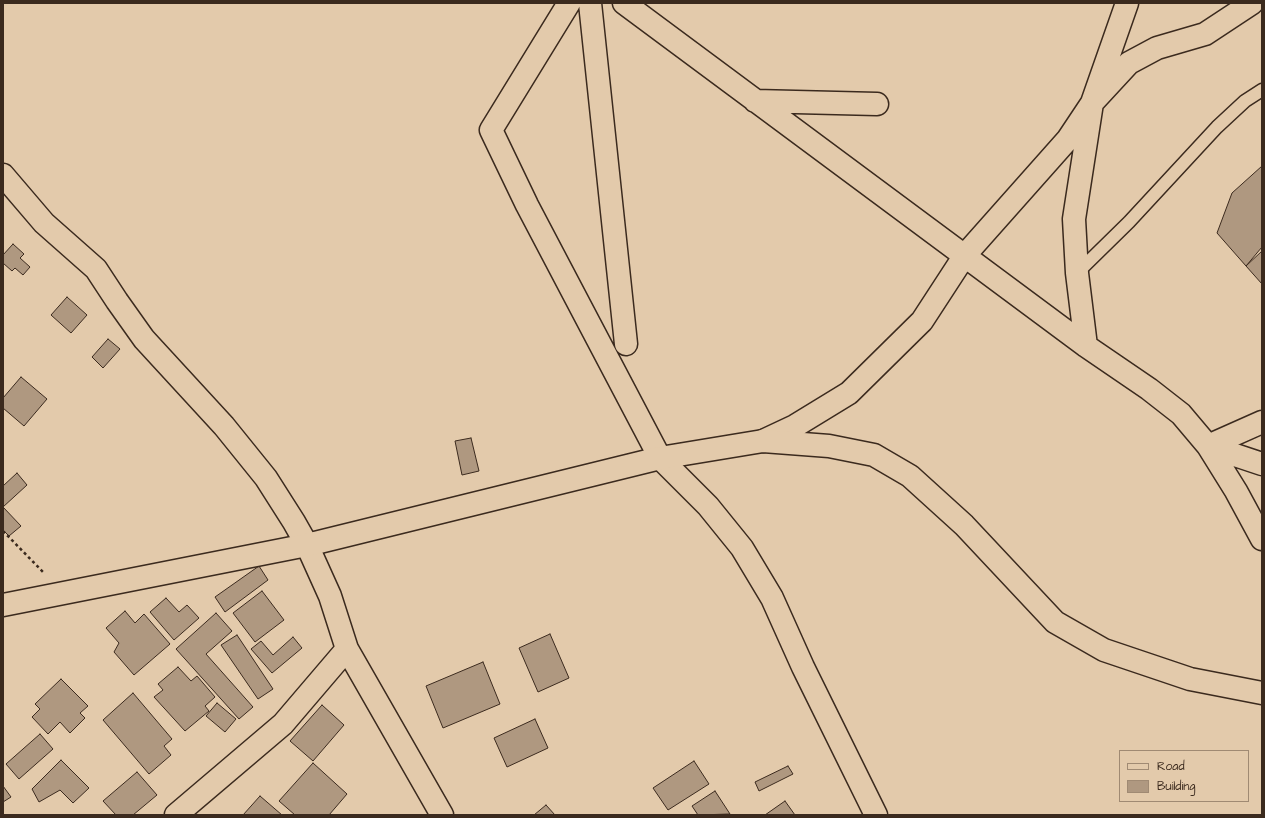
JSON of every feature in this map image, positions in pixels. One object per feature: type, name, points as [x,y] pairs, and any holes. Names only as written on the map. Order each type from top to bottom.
[{"type":"street","points":[[569,3],[491,130],[527,205],[660,458],[708,506],[742,548],[772,598],[803,667],[876,815]]},
{"type":"street","points":[[590,3],[626,344]]},
{"type":"street","points":[[624,3],[1086,346],[1149,389],[1181,414],[1208,446],[1236,491],[1262,539]]},
{"type":"street","points":[[1086,346],[1077,273],[1074,219],[1092,102],[1127,3]]},
{"type":"street","points":[[763,441],[795,426],[849,393],[922,321],[965,255],[1068,139],[1092,102],[1129,62],[1157,48],[1205,34],[1252,3]]},
{"type":"street","points":[[755,101],[877,104]]},
{"type":"street","points":[[3,175],[44,223],[96,268],[144,339],[224,426],[266,478],[307,545],[330,596],[347,649],[442,815]]},
{"type":"street","points":[[1208,446],[1262,422]]},
{"type":"street","points":[[3,605],[307,545],[660,458],[763,441],[829,446],[874,455],[910,476],[959,520],[1055,622],[1104,650],[1190,679],[1262,693]]},
{"type":"street","points":[[1208,446],[1262,464]]},
{"type":"street","points":[[176,815],[283,724],[347,649]]},
{"type":"lane","points":[[1077,273],[1129,222],[1218,127],[1245,101],[1262,90]]},
{"type":"path","points":[[3,531],[64,593]]},
{"type":"building","points":[[1262,166],[1262,251],[1246,266],[1217,233],[1232,193]]},
{"type":"building","points":[[13,244],[24,254],[20,258],[30,267],[23,275],[15,268],[12,271],[3,263],[3,255]]},
{"type":"building","points":[[1262,247],[1262,284],[1246,266]]},
{"type":"building","points":[[67,297],[87,315],[71,333],[51,315]]},
{"type":"building","points":[[108,339],[120,349],[103,368],[92,357]]},
{"type":"building","points":[[21,377],[47,399],[24,426],[3,408],[3,398]]},
{"type":"building","points":[[471,438],[479,471],[462,475],[455,441]]},
{"type":"building","points":[[17,473],[27,485],[3,507],[3,486]]},
{"type":"building","points":[[3,507],[21,526],[9,536],[3,530]]},
{"type":"building","points":[[259,566],[268,580],[225,612],[215,597]]},
{"type":"building","points":[[262,591],[284,620],[255,642],[233,613]]},
{"type":"building","points":[[166,598],[179,612],[187,605],[199,618],[174,640],[150,612]]},
{"type":"building","points":[[125,611],[135,623],[144,614],[170,644],[134,675],[114,652],[119,643],[106,628]]},
{"type":"building","points":[[216,613],[232,631],[206,654],[253,707],[239,719],[176,649]]},
{"type":"building","points":[[550,634],[569,678],[538,692],[519,648]]},
{"type":"building","points":[[237,635],[273,689],[258,699],[221,645]]},
{"type":"building","points":[[293,637],[302,648],[272,673],[251,649],[261,641],[273,655]]},
{"type":"building","points":[[483,662],[500,704],[443,728],[426,686]]},
{"type":"building","points":[[178,667],[191,681],[197,676],[215,697],[205,706],[209,711],[185,731],[154,697],[163,690],[158,684]]},
{"type":"building","points":[[61,679],[88,706],[80,713],[85,718],[70,733],[60,722],[48,734],[32,717],[40,709],[35,704]]},
{"type":"building","points":[[133,693],[172,739],[164,746],[171,755],[149,774],[103,720]]},
{"type":"building","points":[[217,703],[236,719],[225,732],[206,716]]},
{"type":"building","points":[[322,705],[344,725],[313,761],[290,741]]},
{"type":"building","points":[[535,719],[548,748],[507,767],[494,738]]},
{"type":"building","points":[[40,734],[53,749],[19,779],[6,764]]},
{"type":"building","points":[[61,760],[89,788],[73,803],[60,790],[39,802],[32,789]]},
{"type":"building","points":[[694,761],[709,784],[668,810],[653,788]]},
{"type":"building","points":[[313,763],[347,794],[329,815],[295,815],[279,801]]},
{"type":"building","points":[[788,766],[793,774],[759,791],[755,782]]},
{"type":"building","points":[[137,772],[157,795],[133,815],[116,815],[103,801]]},
{"type":"building","points":[[3,786],[11,797],[3,802]]},
{"type":"building","points":[[715,791],[730,814],[698,815],[692,806]]},
{"type":"building","points":[[260,796],[282,815],[243,815]]},
{"type":"building","points":[[785,801],[795,815],[765,815]]},
{"type":"building","points":[[546,805],[555,815],[534,815]]}]
